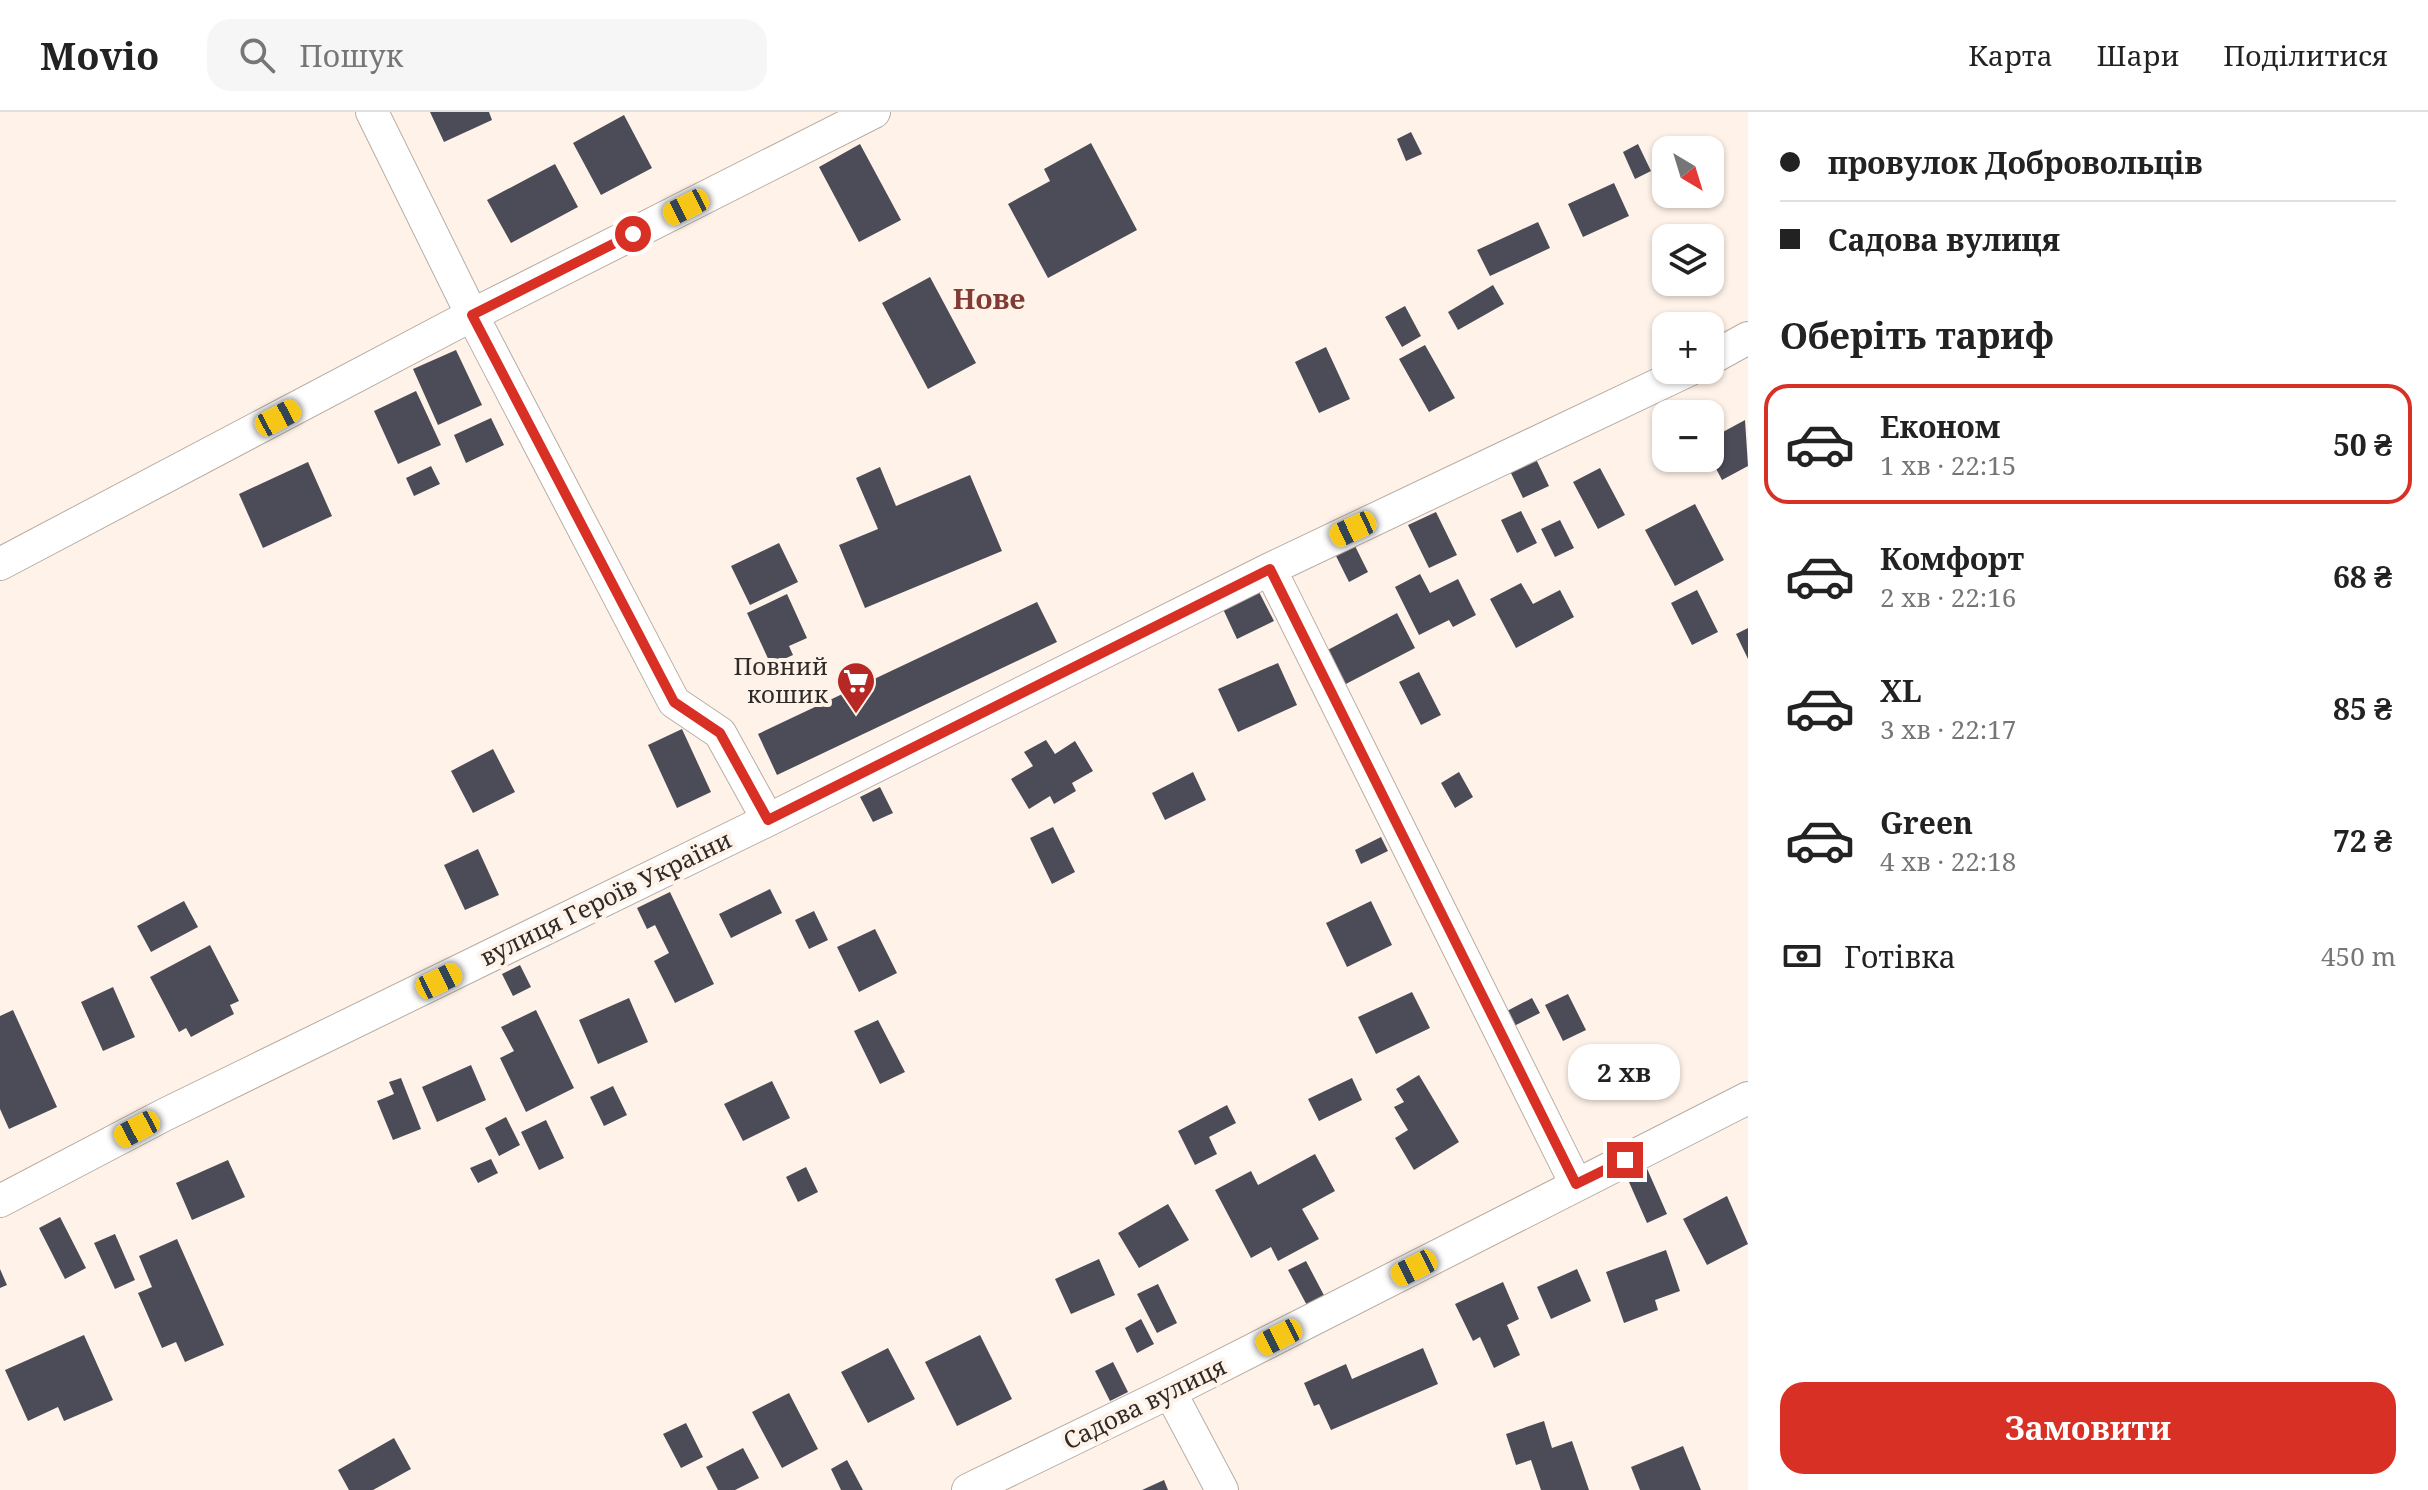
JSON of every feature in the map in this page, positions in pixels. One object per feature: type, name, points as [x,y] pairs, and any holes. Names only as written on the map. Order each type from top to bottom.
[{"type":"street","points":[[372,112],[472,315],[674,702],[720,733],[768,820]]},
{"type":"street","points":[[0,564],[472,315],[874,112]]},
{"type":"street","points":[[1724,351],[1748,338]]},
{"type":"street","name":"вулиця Героїв України","points":[[0,1201],[178,1108],[768,820],[1270,569],[1660,384]]},
{"type":"street","points":[[1270,569],[1576,1184]]},
{"type":"street","name":"Садова вулиця","points":[[968,1490],[1170,1392],[1748,1098]]},
{"type":"street","points":[[1170,1392],[1222,1490]]},
{"type":"building","points":[[430,112],[489,112],[492,120],[444,142]]},
{"type":"building","points":[[624,115],[652,168],[601,195],[573,143]]},
{"type":"building","points":[[1411,132],[1422,154],[1406,161],[1397,139]]},
{"type":"building","points":[[1091,143],[1137,230],[1048,278],[1008,204],[1050,181],[1044,169]]},
{"type":"building","points":[[860,144],[901,220],[859,242],[819,167]]},
{"type":"building","points":[[1638,144],[1651,171],[1635,179],[1623,152]]},
{"type":"building","points":[[555,164],[578,207],[511,243],[487,200]]},
{"type":"building","points":[[1614,183],[1629,216],[1583,237],[1568,204]]},
{"type":"building","points":[[1538,222],[1550,248],[1490,276],[1477,250]]},
{"type":"building","points":[[930,277],[976,363],[928,389],[882,303]]},
{"type":"building","points":[[1493,285],[1504,304],[1458,330],[1448,312]]},
{"type":"building","points":[[1405,306],[1421,336],[1402,347],[1385,317]]},
{"type":"building","points":[[1425,345],[1455,398],[1429,412],[1399,359]]},
{"type":"building","points":[[1326,347],[1350,399],[1319,413],[1295,362]]},
{"type":"building","points":[[456,350],[482,405],[438,425],[413,369]]},
{"type":"building","points":[[416,391],[441,445],[398,464],[374,411]]},
{"type":"building","points":[[491,418],[504,445],[466,463],[454,435]]},
{"type":"building","points":[[1745,420],[1748,466],[1722,480],[1718,472],[1724,472],[1724,431]]},
{"type":"building","points":[[1535,457],[1549,486],[1523,498],[1509,469]]},
{"type":"building","points":[[308,462],[332,516],[263,548],[239,494]]},
{"type":"building","points":[[431,466],[440,484],[414,496],[406,478]]},
{"type":"building","points":[[880,467],[896,506],[970,475],[1002,551],[865,608],[839,545],[878,529],[856,478]]},
{"type":"building","points":[[1600,468],[1625,515],[1598,529],[1573,482]]},
{"type":"building","points":[[1695,504],[1724,560],[1675,586],[1645,530]]},
{"type":"building","points":[[1521,511],[1537,543],[1517,553],[1501,520]]},
{"type":"building","points":[[1436,512],[1457,555],[1429,568],[1408,525]]},
{"type":"building","points":[[1560,520],[1574,548],[1555,557],[1541,529]]},
{"type":"building","points":[[779,543],[798,582],[750,605],[731,566]]},
{"type":"building","points":[[1354,544],[1368,572],[1349,582],[1335,554]]},
{"type":"building","points":[[1420,574],[1430,593],[1458,579],[1476,615],[1453,627],[1449,620],[1419,635],[1395,587]]},
{"type":"building","points":[[1521,583],[1533,604],[1560,590],[1574,617],[1516,648],[1490,599]]},
{"type":"building","points":[[1697,590],[1718,632],[1692,645],[1671,603]]},
{"type":"building","points":[[1259,592],[1274,621],[1237,639],[1223,609]]},
{"type":"building","points":[[787,594],[807,638],[789,646],[793,655],[771,665],[747,613]]},
{"type":"building","points":[[1037,602],[1057,642],[777,775],[758,734]]},
{"type":"building","points":[[1397,613],[1415,648],[1342,686],[1324,652]]},
{"type":"building","points":[[1748,628],[1748,659],[1736,634]]},
{"type":"building","points":[[1278,663],[1297,705],[1238,732],[1218,689]]},
{"type":"building","points":[[1419,672],[1441,715],[1421,725],[1399,682]]},
{"type":"building","points":[[682,729],[711,792],[677,808],[648,745]]},
{"type":"building","points":[[1046,740],[1055,754],[1075,741],[1093,771],[1072,783],[1076,791],[1054,804],[1050,796],[1029,809],[1011,779],[1033,766],[1024,752]]},
{"type":"building","points":[[493,749],[515,792],[473,813],[451,771]]},
{"type":"building","points":[[1193,772],[1206,800],[1165,820],[1152,793]]},
{"type":"building","points":[[1459,772],[1473,797],[1455,808],[1441,783]]},
{"type":"building","points":[[880,787],[893,813],[873,822],[860,797]]},
{"type":"building","points":[[1053,827],[1075,872],[1052,884],[1030,838]]},
{"type":"building","points":[[1381,837],[1388,851],[1361,864],[1355,850]]},
{"type":"building","points":[[478,849],[499,895],[465,910],[444,865]]},
{"type":"building","points":[[770,889],[782,913],[731,938],[719,914]]},
{"type":"building","points":[[670,892],[714,984],[675,1003],[654,961],[669,953],[655,925],[647,929],[637,908]]},
{"type":"building","points":[[184,901],[198,927],[151,952],[137,926]]},
{"type":"building","points":[[1371,901],[1392,945],[1347,967],[1326,923]]},
{"type":"building","points":[[814,911],[828,940],[809,949],[795,920]]},
{"type":"building","points":[[875,929],[897,973],[859,992],[837,947]]},
{"type":"building","points":[[210,945],[239,1001],[230,1005],[234,1014],[191,1037],[186,1028],[179,1032],[150,977]]},
{"type":"building","points":[[520,965],[531,987],[513,996],[502,974]]},
{"type":"building","points":[[113,987],[135,1037],[103,1051],[81,1002]]},
{"type":"building","points":[[1412,992],[1430,1028],[1376,1054],[1358,1017]]},
{"type":"building","points":[[1568,994],[1586,1030],[1563,1041],[1545,1005]]},
{"type":"building","points":[[629,998],[648,1042],[598,1064],[579,1020]]},
{"type":"building","points":[[1532,998],[1540,1013],[1512,1027],[1505,1012]]},
{"type":"building","points":[[13,1010],[57,1107],[9,1129],[0,1109],[0,1016]]},
{"type":"building","points":[[536,1010],[574,1088],[526,1112],[500,1058],[514,1051],[501,1027]]},
{"type":"building","points":[[878,1020],[905,1072],[880,1084],[854,1031]]},
{"type":"building","points":[[471,1065],[486,1100],[437,1122],[422,1087]]},
{"type":"building","points":[[1419,1075],[1459,1142],[1414,1170],[1395,1138],[1408,1130],[1394,1107],[1404,1102],[1396,1089]]},
{"type":"building","points":[[401,1078],[421,1129],[393,1140],[377,1101],[394,1094],[389,1082]]},
{"type":"building","points":[[1352,1078],[1362,1100],[1319,1121],[1308,1099]]},
{"type":"building","points":[[772,1081],[790,1118],[743,1141],[724,1104]]},
{"type":"building","points":[[613,1086],[627,1115],[604,1126],[590,1097]]},
{"type":"building","points":[[1227,1105],[1236,1123],[1209,1137],[1217,1154],[1195,1165],[1178,1131]]},
{"type":"building","points":[[506,1117],[520,1145],[499,1156],[485,1128]]},
{"type":"building","points":[[546,1120],[564,1158],[539,1170],[521,1132]]},
{"type":"building","points":[[1315,1154],[1335,1191],[1302,1209],[1319,1239],[1278,1261],[1271,1247],[1251,1258],[1215,1190],[1251,1171],[1258,1185]]},
{"type":"building","points":[[491,1159],[498,1173],[478,1183],[470,1168]]},
{"type":"building","points":[[228,1160],[245,1197],[192,1220],[176,1183]]},
{"type":"building","points":[[1645,1164],[1667,1214],[1647,1223],[1625,1173]]},
{"type":"building","points":[[806,1167],[818,1192],[798,1202],[786,1177]]},
{"type":"building","points":[[1727,1196],[1748,1244],[1707,1265],[1683,1219]]},
{"type":"building","points":[[1168,1204],[1189,1240],[1139,1268],[1118,1233]]},
{"type":"building","points":[[60,1217],[86,1268],[65,1279],[39,1228]]},
{"type":"building","points":[[115,1234],[135,1280],[115,1289],[94,1243]]},
{"type":"building","points":[[177,1239],[224,1345],[185,1362],[176,1342],[162,1348],[138,1293],[152,1287],[139,1256]]},
{"type":"building","points":[[1666,1250],[1680,1291],[1655,1300],[1658,1310],[1624,1323],[1606,1272]]},
{"type":"building","points":[[1099,1259],[1115,1295],[1071,1314],[1055,1279]]},
{"type":"building","points":[[1306,1261],[1327,1301],[1310,1311],[1288,1270]]},
{"type":"building","points":[[0,1269],[7,1285],[0,1288]]},
{"type":"building","points":[[1577,1269],[1591,1301],[1551,1319],[1537,1287]]},
{"type":"building","points":[[1503,1282],[1519,1319],[1507,1325],[1520,1355],[1494,1368],[1480,1337],[1473,1341],[1455,1304]]},
{"type":"building","points":[[1158,1284],[1177,1323],[1157,1333],[1137,1294]]},
{"type":"building","points":[[1141,1319],[1154,1344],[1137,1353],[1125,1328]]},
{"type":"building","points":[[84,1335],[113,1400],[64,1421],[58,1407],[28,1421],[5,1370]]},
{"type":"building","points":[[980,1335],[1012,1399],[957,1426],[925,1362]]},
{"type":"building","points":[[888,1348],[915,1399],[868,1423],[841,1372]]},
{"type":"building","points":[[1423,1348],[1438,1384],[1331,1430],[1319,1404],[1314,1406],[1304,1383],[1346,1364],[1352,1379]]},
{"type":"building","points":[[1113,1362],[1128,1392],[1110,1401],[1095,1371]]},
{"type":"building","points":[[789,1393],[818,1449],[782,1468],[752,1412]]},
{"type":"building","points":[[1544,1421],[1552,1448],[1572,1441],[1589,1490],[1541,1490],[1531,1460],[1516,1465],[1506,1434]]},
{"type":"building","points":[[686,1423],[703,1457],[681,1468],[663,1434]]},
{"type":"building","points":[[394,1438],[411,1469],[373,1490],[349,1490],[338,1470]]},
{"type":"building","points":[[1683,1446],[1701,1490],[1640,1490],[1631,1467]]},
{"type":"building","points":[[743,1448],[759,1478],[735,1490],[718,1490],[706,1467]]},
{"type":"building","points":[[847,1460],[863,1490],[841,1490],[831,1469]]},
{"type":"building","points":[[1164,1480],[1168,1490],[1142,1490]]},
{"type":"place","name":"Повний кошик","points":[[856,715]]},
{"type":"district","name":"Нове","points":[[989,299]]},
{"type":"route","points":[[633,234],[472,315],[674,702],[720,733],[768,820],[1270,569],[1576,1184],[1625,1160]]}]
